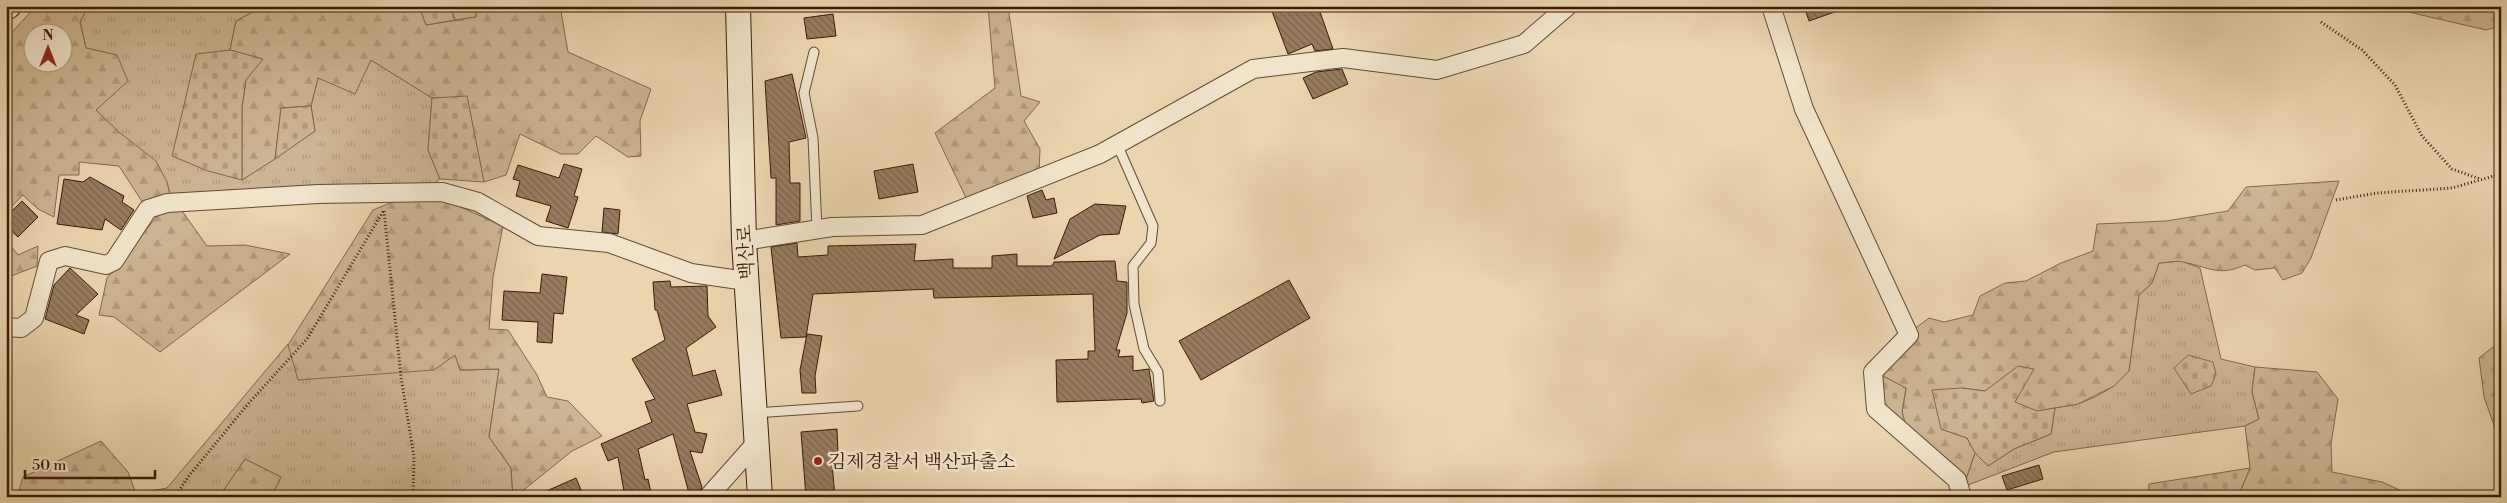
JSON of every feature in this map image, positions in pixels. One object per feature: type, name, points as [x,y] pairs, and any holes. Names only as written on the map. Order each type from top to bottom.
[{"type":"main road","name":"백산로","points":[[738,6],[744,241],[760,497]]},
{"type":"street","points":[[744,241],[817,230],[922,225],[1100,154],[1253,69],[1342,58],[1437,70],[1524,44],[1568,6]]},
{"type":"street","points":[[1771,6],[1804,108],[1909,335],[1873,372],[1876,409],[1957,480],[1962,497]]},
{"type":"street","points":[[6,327],[21,328],[34,318],[49,261],[65,256],[106,265],[114,260],[148,209],[167,203],[318,194],[383,202],[442,192],[478,202],[538,236],[609,243],[691,273],[746,280]]},
{"type":"street","points":[[708,497],[756,443]]},
{"type":"lane","points":[[814,52],[804,93],[813,138],[817,230]]},
{"type":"lane","points":[[1117,144],[1153,226],[1151,243],[1133,266],[1134,304],[1144,349],[1158,372],[1160,401]]},
{"type":"lane","points":[[754,413],[858,406]]},
{"type":"path","points":[[2321,22],[2362,50],[2395,84],[2422,136],[2452,169],[2480,180]]},
{"type":"path","points":[[2336,200],[2377,193],[2452,188],[2501,174]]},
{"type":"path","points":[[175,497],[188,477],[248,404],[307,339],[383,202]]},
{"type":"path","points":[[383,202],[401,377],[414,457],[413,497]]},
{"type":"green space","points":[[36,6],[88,6],[80,22],[86,48],[117,55],[128,81],[96,110],[119,132],[156,161],[167,182],[170,195],[143,203],[119,166],[79,162],[79,175],[59,175],[54,217],[38,209],[23,195],[6,212],[6,39]]},
{"type":"green space","points":[[88,6],[264,6],[236,21],[230,50],[196,55],[242,180],[315,131],[311,106],[318,78],[371,60],[432,98],[428,150],[440,179],[433,184],[233,190],[170,195],[167,182],[96,110],[117,55],[86,48],[80,22]]},
{"type":"green space","points":[[264,6],[419,6],[426,25],[476,17],[476,6],[560,6],[568,52],[651,89],[640,121],[641,156],[628,157],[596,136],[578,154],[561,154],[520,134],[506,175],[484,182],[467,97],[432,98],[371,60],[355,94],[318,78],[311,106],[281,108],[275,159],[242,180],[242,107],[246,80],[262,59],[230,50],[236,21]]},
{"type":"green space","points":[[419,6],[450,6],[455,20],[426,25]]},
{"type":"green space","points":[[450,6],[476,6],[476,17],[455,20]]},
{"type":"green space","points":[[988,6],[1008,6],[1021,96],[1040,102],[1024,121],[1040,149],[1039,173],[968,202],[935,133],[995,88]]},
{"type":"green space","points":[[2383,6],[2501,6],[2501,26],[2486,30]]},
{"type":"green space","points":[[230,50],[263,59],[246,80],[242,107],[242,180],[208,171],[172,156],[196,54]]},
{"type":"green space","points":[[467,96],[484,182],[440,179],[428,150],[432,98]]},
{"type":"green space","points":[[311,106],[315,131],[275,159],[281,108]]},
{"type":"green space","points":[[2339,181],[2311,258],[2302,273],[2283,280],[2275,268],[2255,270],[2245,265],[2236,269],[2220,271],[2180,261],[2159,263],[2152,283],[2139,295],[2129,371],[2114,386],[2078,404],[2037,411],[2014,402],[2033,369],[1999,382],[1985,391],[1962,388],[1941,429],[1967,438],[1975,453],[1966,479],[1912,452],[1902,412],[1906,389],[1883,376],[1885,351],[1929,318],[1944,322],[1973,315],[1980,296],[2005,283],[2026,281],[2061,263],[2093,251],[2097,224],[2166,221],[2228,211],[2246,187]]},
{"type":"green space","points":[[400,199],[445,200],[503,226],[493,277],[489,329],[508,330],[537,375],[547,397],[568,401],[602,436],[572,451],[515,497],[513,497],[511,468],[489,437],[499,369],[460,370],[455,355],[434,370],[298,380],[288,345],[373,210]]},
{"type":"green space","points":[[180,208],[207,246],[245,245],[290,254],[160,352],[114,317],[99,315],[107,278],[158,215]]},
{"type":"green space","points":[[6,240],[18,255],[38,246],[37,266],[6,278]]},
{"type":"green space","points":[[2181,261],[2200,268],[2221,359],[2255,367],[2252,392],[2259,419],[2245,426],[2054,452],[1968,485],[1966,479],[1975,453],[1988,466],[2014,449],[2051,434],[2055,408],[2078,404],[2095,397],[2114,386],[2129,371],[2139,295],[2152,283],[2159,263]]},
{"type":"green space","points":[[288,344],[299,380],[455,354],[460,370],[499,369],[489,437],[511,468],[513,497],[271,497],[280,477],[245,459],[219,497],[138,497],[136,494],[167,488]]},
{"type":"green space","points":[[2497,344],[2501,345],[2501,445],[2484,397],[2479,358]]},
{"type":"green space","points":[[2188,355],[2213,362],[2216,374],[2211,386],[2191,394],[2174,368]]},
{"type":"green space","points":[[2018,366],[2034,369],[2015,402],[2037,411],[2055,408],[2051,434],[2014,449],[1988,466],[1975,453],[1967,438],[1941,429],[1932,390],[1962,388],[1985,391]]},
{"type":"green space","points":[[2255,367],[2317,372],[2338,399],[2331,444],[2332,472],[2382,482],[2415,497],[2238,497],[2250,468],[2245,426],[2259,419],[2252,392]]},
{"type":"green space","points":[[1883,376],[1906,388],[1902,412],[1906,426],[1888,411],[1885,406],[1882,393]]},
{"type":"green space","points":[[101,441],[128,472],[136,494],[130,497],[17,497],[23,477]]},
{"type":"green space","points":[[245,459],[281,477],[271,497],[219,497]]},
{"type":"green space","points":[[2250,468],[2238,497],[2148,497],[2149,484]]},
{"type":"building","points":[[1270,6],[1318,6],[1333,49],[1315,51],[1312,44],[1288,54]]},
{"type":"building","points":[[1804,6],[1846,6],[1846,8],[1809,21]]},
{"type":"building","points":[[833,14],[836,36],[807,39],[804,18]]},
{"type":"building","points":[[1342,69],[1348,84],[1313,99],[1303,78],[1316,72]]},
{"type":"building","points":[[792,74],[806,138],[789,142],[790,183],[800,183],[800,221],[776,225],[776,178],[771,178],[765,81]]},
{"type":"building","points":[[564,164],[582,169],[574,196],[578,197],[568,228],[546,221],[551,206],[516,196],[520,181],[513,179],[518,165],[559,178]]},
{"type":"building","points":[[913,164],[918,192],[879,199],[874,171]]},
{"type":"building","points":[[90,177],[124,196],[122,202],[134,210],[121,230],[105,219],[102,230],[57,224],[64,179],[83,182]]},
{"type":"building","points":[[1042,190],[1046,200],[1054,198],[1057,213],[1033,218],[1027,196]]},
{"type":"building","points":[[22,201],[38,217],[18,237],[6,226],[6,217]]},
{"type":"building","points":[[1095,204],[1126,206],[1119,234],[1100,235],[1054,259],[1070,219]]},
{"type":"building","points":[[604,208],[620,210],[618,234],[602,232]]},
{"type":"building","points":[[797,243],[798,257],[828,255],[828,246],[916,244],[914,261],[953,259],[953,268],[992,268],[992,256],[1017,254],[1017,266],[1052,266],[1054,262],[1115,261],[1117,281],[1127,282],[1127,313],[1116,350],[1120,350],[1118,357],[1133,356],[1133,371],[1149,369],[1154,401],[1142,403],[1141,399],[1057,402],[1056,360],[1088,359],[1088,351],[1095,351],[1093,294],[934,298],[933,289],[813,294],[806,337],[781,338],[771,247]]},
{"type":"building","points":[[70,268],[98,294],[76,315],[89,320],[84,334],[45,319],[54,285]]},
{"type":"building","points":[[542,274],[567,277],[563,314],[554,313],[552,343],[537,342],[538,322],[502,320],[504,291],[540,293]]},
{"type":"building","points":[[1289,280],[1310,318],[1201,380],[1179,341]]},
{"type":"building","points":[[670,281],[671,287],[707,286],[708,316],[716,327],[686,348],[693,376],[715,370],[722,395],[687,404],[695,432],[707,434],[702,453],[690,451],[702,487],[698,497],[690,497],[673,434],[638,449],[645,480],[648,479],[652,497],[625,497],[618,457],[608,461],[601,444],[652,422],[645,402],[655,399],[632,359],[665,340],[657,310],[655,310],[653,282]]},
{"type":"building","points":[[807,334],[822,336],[815,376],[816,393],[802,393],[800,370]]},
{"type":"building","points":[[837,429],[838,452],[831,452],[835,497],[806,497],[801,432]]},
{"type":"building","points":[[2039,465],[2043,479],[2007,490],[2002,476]]},
{"type":"building","points":[[576,478],[584,497],[533,497]]},
{"type":"place","name":"김제경찰서 백산파출소","points":[[818,461]]}]
